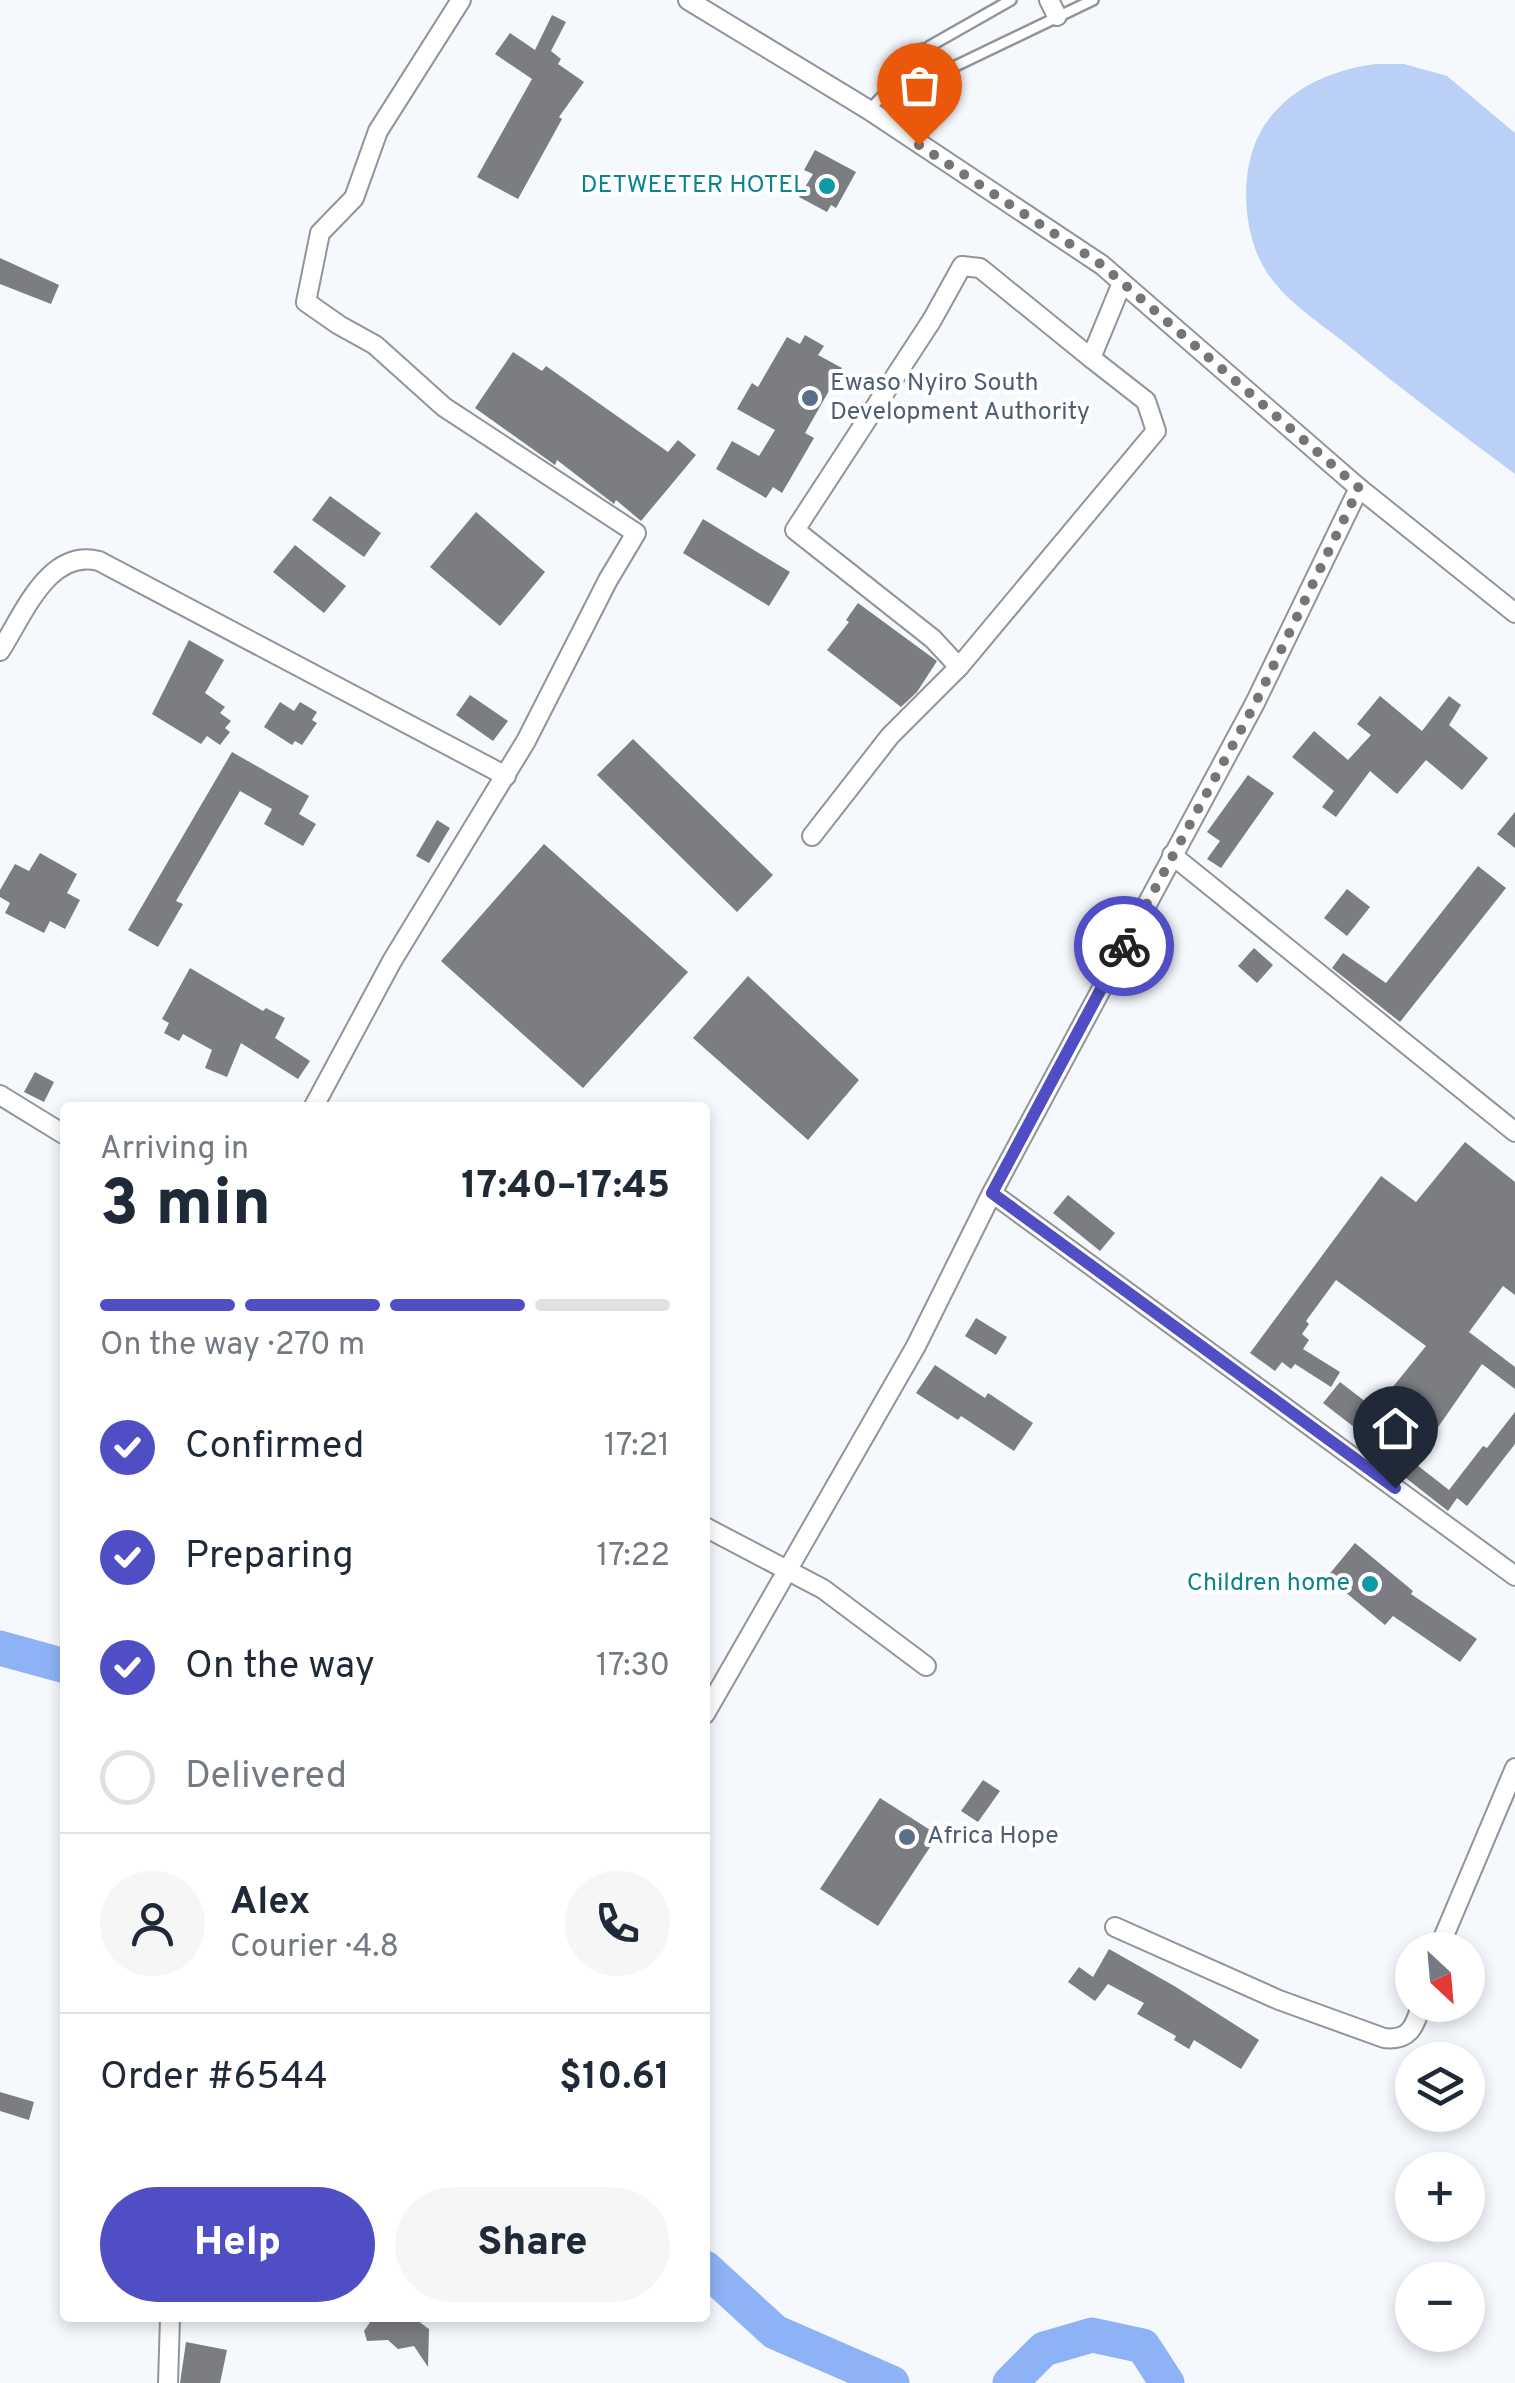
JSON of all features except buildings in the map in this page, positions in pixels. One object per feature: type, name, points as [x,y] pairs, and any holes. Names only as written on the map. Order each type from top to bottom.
[{"type":"street","points":[[316,1102],[392,961],[506,776],[636,533],[444,407],[375,345],[306,302],[320,234],[354,198],[378,131],[461,0]]},
{"type":"street","points":[[688,0],[869,110],[1102,265],[1359,488],[1515,613]]},
{"type":"street","points":[[923,53],[941,73]]},
{"type":"street","points":[[812,836],[890,736],[959,666],[1156,431],[1146,401],[980,268],[962,266],[932,320],[795,530],[933,639],[959,666]]},
{"type":"street","points":[[1091,358],[1122,282]]},
{"type":"street","points":[[710,1705],[916,1346],[992,1193],[1255,704],[1359,488]]},
{"type":"street","points":[[0,651],[48,576],[62,565],[87,558],[506,776]]},
{"type":"street","points":[[1172,855],[1515,1132]]},
{"type":"street","points":[[0,1095],[60,1132]]},
{"type":"street","points":[[992,1193],[1515,1576]]},
{"type":"street","points":[[710,1531],[823,1588],[926,1666]]},
{"type":"street","points":[[1446,1932],[1515,1768]]},
{"type":"street","points":[[1114,1927],[1280,2000],[1384,2038],[1406,2036],[1417,2022]]},
{"type":"street","points":[[168,2383],[170,2322]]},
{"type":"lane","points":[[869,110],[923,53],[960,27],[1011,0]]},
{"type":"lane","points":[[896,128],[941,73],[1053,8],[1094,0]]},
{"type":"shaded area","points":[[1376,64],[1404,64],[1447,76],[1515,133],[1515,474],[1299,308],[1278,287],[1255,249],[1246,198],[1249,162],[1261,131],[1282,104],[1311,84],[1343,71]]},
{"type":"waterway","points":[[0,1648],[60,1665]]},
{"type":"waterway","points":[[710,2273],[775,2332],[892,2383]]},
{"type":"waterway","points":[[1010,2383],[1044,2349],[1092,2335],[1143,2346],[1167,2383]]},
{"type":"way so far","points":[[919,145],[1102,265],[1359,488],[1255,704],[1124,946]]},
{"type":"place","name":"DETWEETER HOTEL","points":[[827,186]]},
{"type":"place","name":"Ewaso Nyiro South Development Authority","points":[[810,398]]},
{"type":"place","name":"Children home","points":[[1370,1584]]},
{"type":"place","name":"Africa Hope","points":[[907,1837]]},
{"type":"route","points":[[1124,946],[992,1193],[1395,1488]]}]
